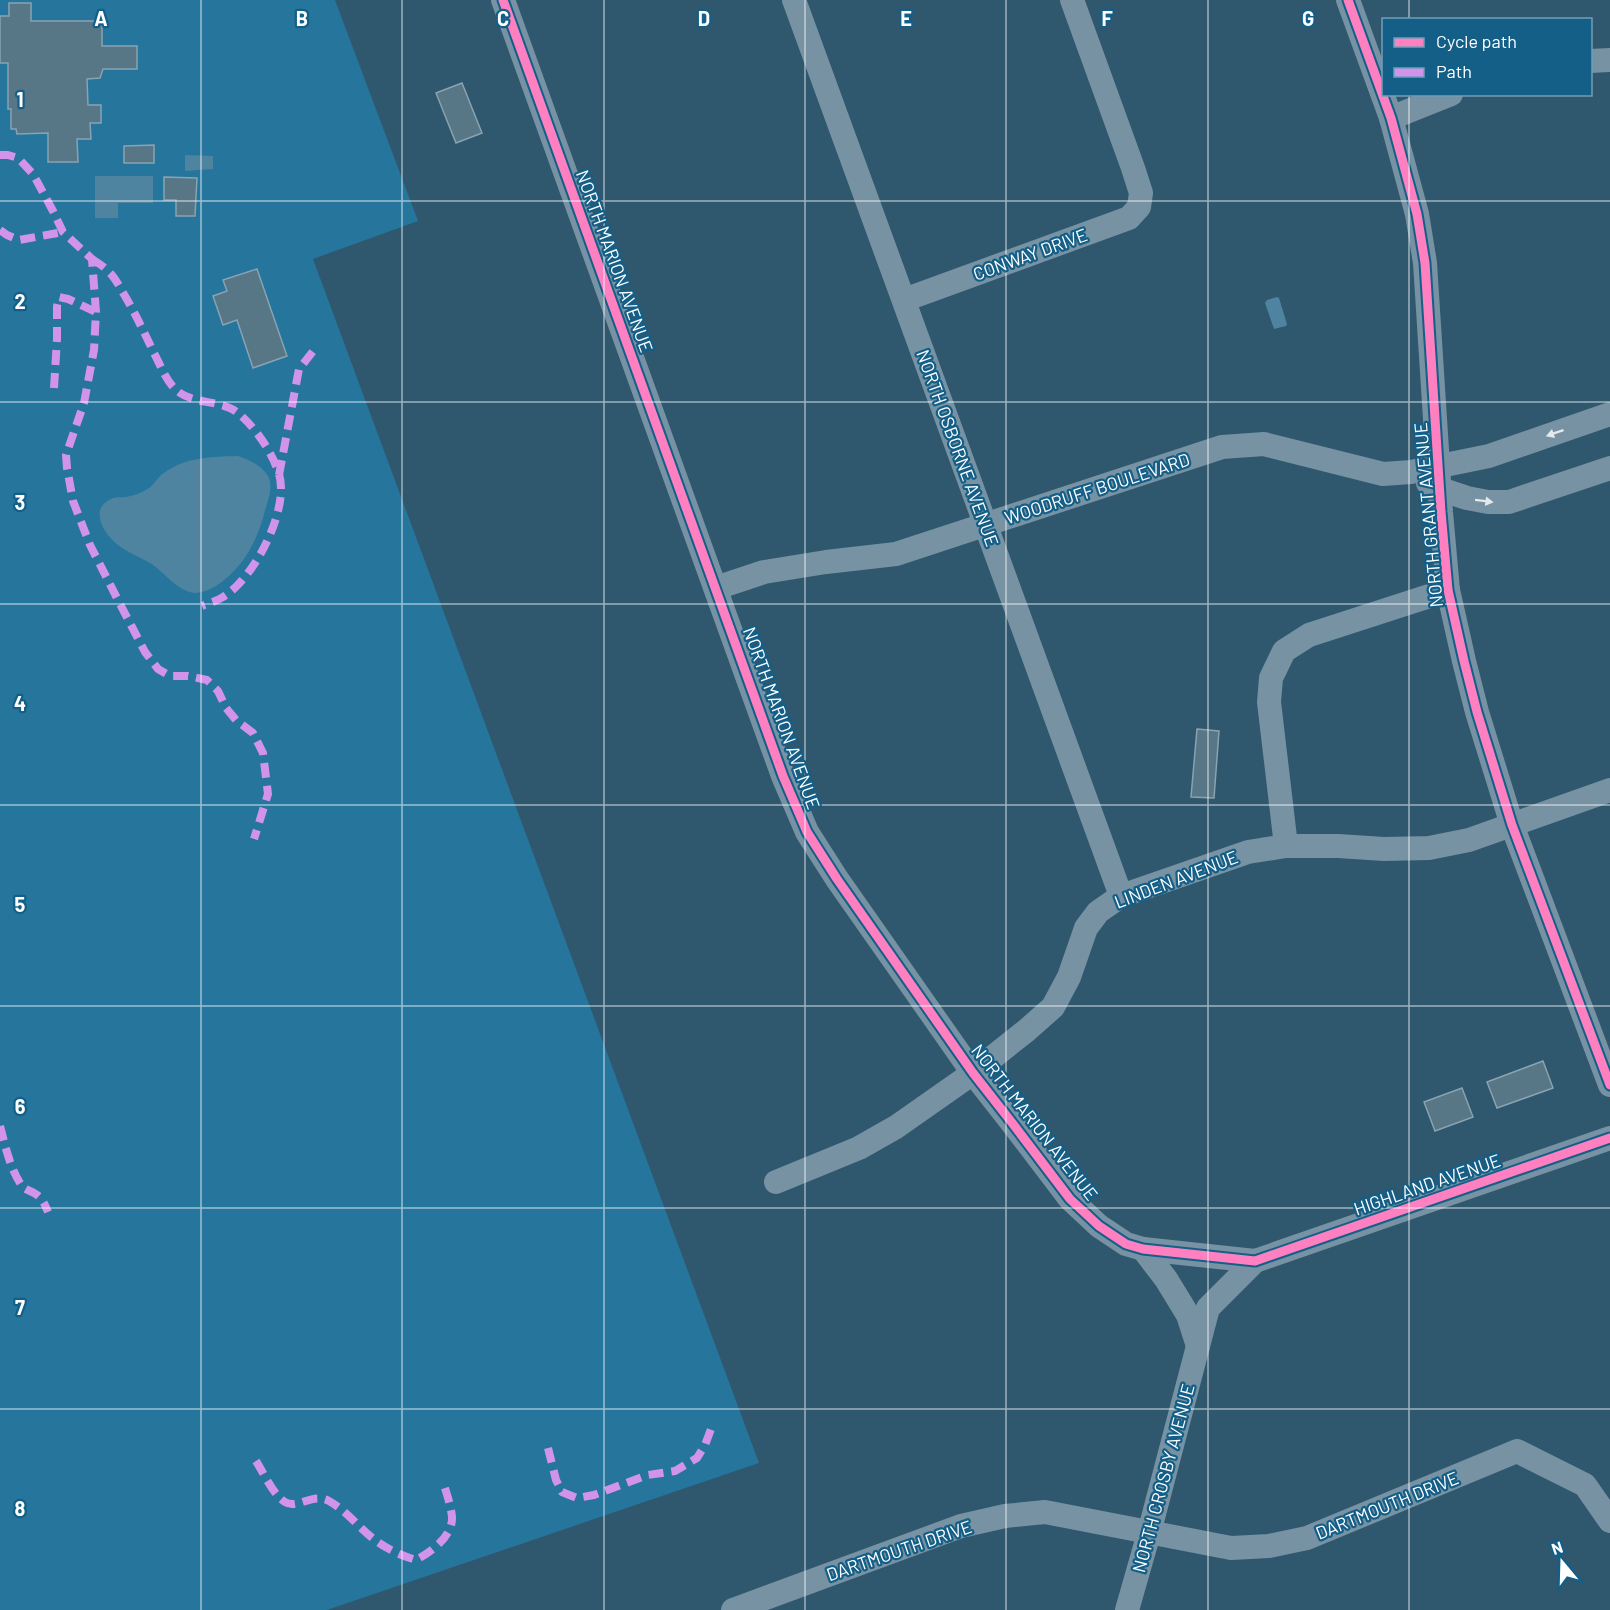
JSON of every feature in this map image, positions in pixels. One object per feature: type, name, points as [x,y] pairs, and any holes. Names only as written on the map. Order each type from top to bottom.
[{"type":"street","name":"NORTH MARION AVENUE","points":[[503,0],[783,777],[807,832],[837,879],[973,1072],[1070,1199],[1099,1226],[1126,1244],[1143,1249],[1255,1261]]},
{"type":"street","name":"NORTH OSBORNE AVENUE","points":[[794,0],[1121,897]]},
{"type":"street","name":"CONWAY DRIVE","points":[[904,300],[1129,218],[1139,207],[1141,193],[1072,0]]},
{"type":"street","name":"NORTH GRANT AVENUE","points":[[1348,0],[1382,96]]},
{"type":"street","points":[[1592,61],[1610,60]]},
{"type":"street","name":"NORTH GRANT AVENUE","points":[[1382,96],[1417,214],[1425,263],[1449,590],[1464,661],[1477,712],[1512,825],[1610,1085]]},
{"type":"street","points":[[1390,118],[1446,96]]},
{"type":"street","points":[[1439,477],[1489,456],[1610,414]]},
{"type":"street","name":"WOODRUFF BOULEVARD","points":[[716,588],[764,572],[896,554],[1222,447],[1264,444],[1383,474],[1411,472],[1439,477],[1467,498],[1488,502],[1509,502],[1610,468]]},
{"type":"street","points":[[1286,846],[1269,702],[1271,678],[1284,651],[1309,635],[1449,590]]},
{"type":"street","name":"LINDEN AVENUE","points":[[776,1182],[860,1148],[896,1126],[973,1072],[1053,1007],[1069,977],[1086,928],[1098,912],[1121,897],[1248,852],[1286,846],[1429,848],[1469,840],[1610,790]]},
{"type":"street","name":"HIGHLAND AVENUE","points":[[1255,1261],[1610,1138]]},
{"type":"street","points":[[1143,1249],[1166,1279],[1188,1315],[1198,1346]]},
{"type":"street","name":"NORTH CROSBY AVENUE","points":[[1127,1610],[1208,1308],[1255,1261]]},
{"type":"street","name":"DARTMOUTH DRIVE","points":[[733,1610],[962,1526],[1005,1516],[1046,1512],[1231,1548],[1269,1546],[1307,1538],[1517,1451],[1585,1485],[1610,1521]]},
{"type":"shaded area","points":[[0,0],[335,0],[418,221],[313,259],[759,1463],[327,1610],[0,1610]]},
{"type":"shaded area","points":[[185,155],[213,156],[213,169],[185,171]]},
{"type":"shaded area","points":[[95,176],[153,176],[153,203],[118,203],[118,218],[95,218]]},
{"type":"shaded area","points":[[1277,297],[1287,324],[1274,329],[1265,303]]},
{"type":"shaded area","points":[[238,456],[254,463],[265,472],[268,476],[270,491],[263,519],[249,551],[235,570],[214,587],[195,593],[182,589],[150,563],[118,545],[104,529],[100,510],[111,499],[142,492],[164,473],[181,464],[199,459]]},
{"type":"building","points":[[9,3],[31,3],[31,21],[102,21],[102,46],[137,46],[137,69],[103,69],[100,78],[87,79],[88,105],[101,105],[101,123],[90,123],[91,139],[77,139],[78,162],[48,162],[48,133],[17,134],[16,129],[11,129],[11,109],[8,109],[8,63],[0,63],[0,16],[9,16]]},
{"type":"building","points":[[462,83],[482,133],[456,143],[436,93]]},
{"type":"building","points":[[154,145],[154,163],[124,163],[124,146]]},
{"type":"building","points":[[164,177],[197,178],[195,216],[176,216],[176,200],[164,200]]},
{"type":"building","points":[[257,269],[287,356],[253,368],[237,320],[223,325],[213,296],[227,291],[223,280]]},
{"type":"building","points":[[1197,729],[1219,731],[1214,798],[1191,797]]},
{"type":"building","points":[[1543,1061],[1553,1088],[1497,1108],[1487,1082]]},
{"type":"building","points":[[1462,1088],[1473,1117],[1435,1131],[1424,1102]]},
{"type":"marked path","points":[[0,155],[18,158],[33,174],[63,232],[92,259],[96,312],[94,350],[84,403],[66,455],[73,501],[90,545],[145,652],[158,669],[170,676],[188,676],[207,680],[218,691],[226,708],[236,720],[253,733],[263,753],[268,794],[254,839]]},
{"type":"marked path","points":[[0,230],[19,240],[63,232]]},
{"type":"marked path","points":[[92,259],[106,269],[116,281],[171,385],[189,398],[223,406],[238,413],[263,441],[279,474],[281,489],[279,505],[267,542],[235,588],[221,598],[202,606]]},
{"type":"marked path","points":[[54,388],[59,297],[96,312]]},
{"type":"marked path","points":[[279,475],[299,369],[314,350]]},
{"type":"marked path","points":[[0,1126],[14,1172],[22,1186],[43,1201],[48,1212]]},
{"type":"marked path","points":[[548,1448],[556,1480],[562,1492],[577,1498],[594,1495],[648,1475],[675,1471],[697,1458],[711,1429]]},
{"type":"marked path","points":[[256,1461],[273,1489],[285,1502],[295,1504],[317,1498],[329,1501],[380,1543],[416,1560],[434,1548],[449,1531],[452,1517],[445,1488]]},
{"type":"cycle path","points":[[503,0],[783,776],[807,832],[837,879],[973,1073],[1070,1199],[1099,1226],[1126,1244],[1143,1249],[1255,1261],[1610,1138]]},
{"type":"cycle path","points":[[1348,0],[1382,93]]},
{"type":"cycle path","points":[[1383,96],[1417,214],[1425,263],[1448,590],[1464,661],[1477,712],[1512,825],[1610,1085]]}]
